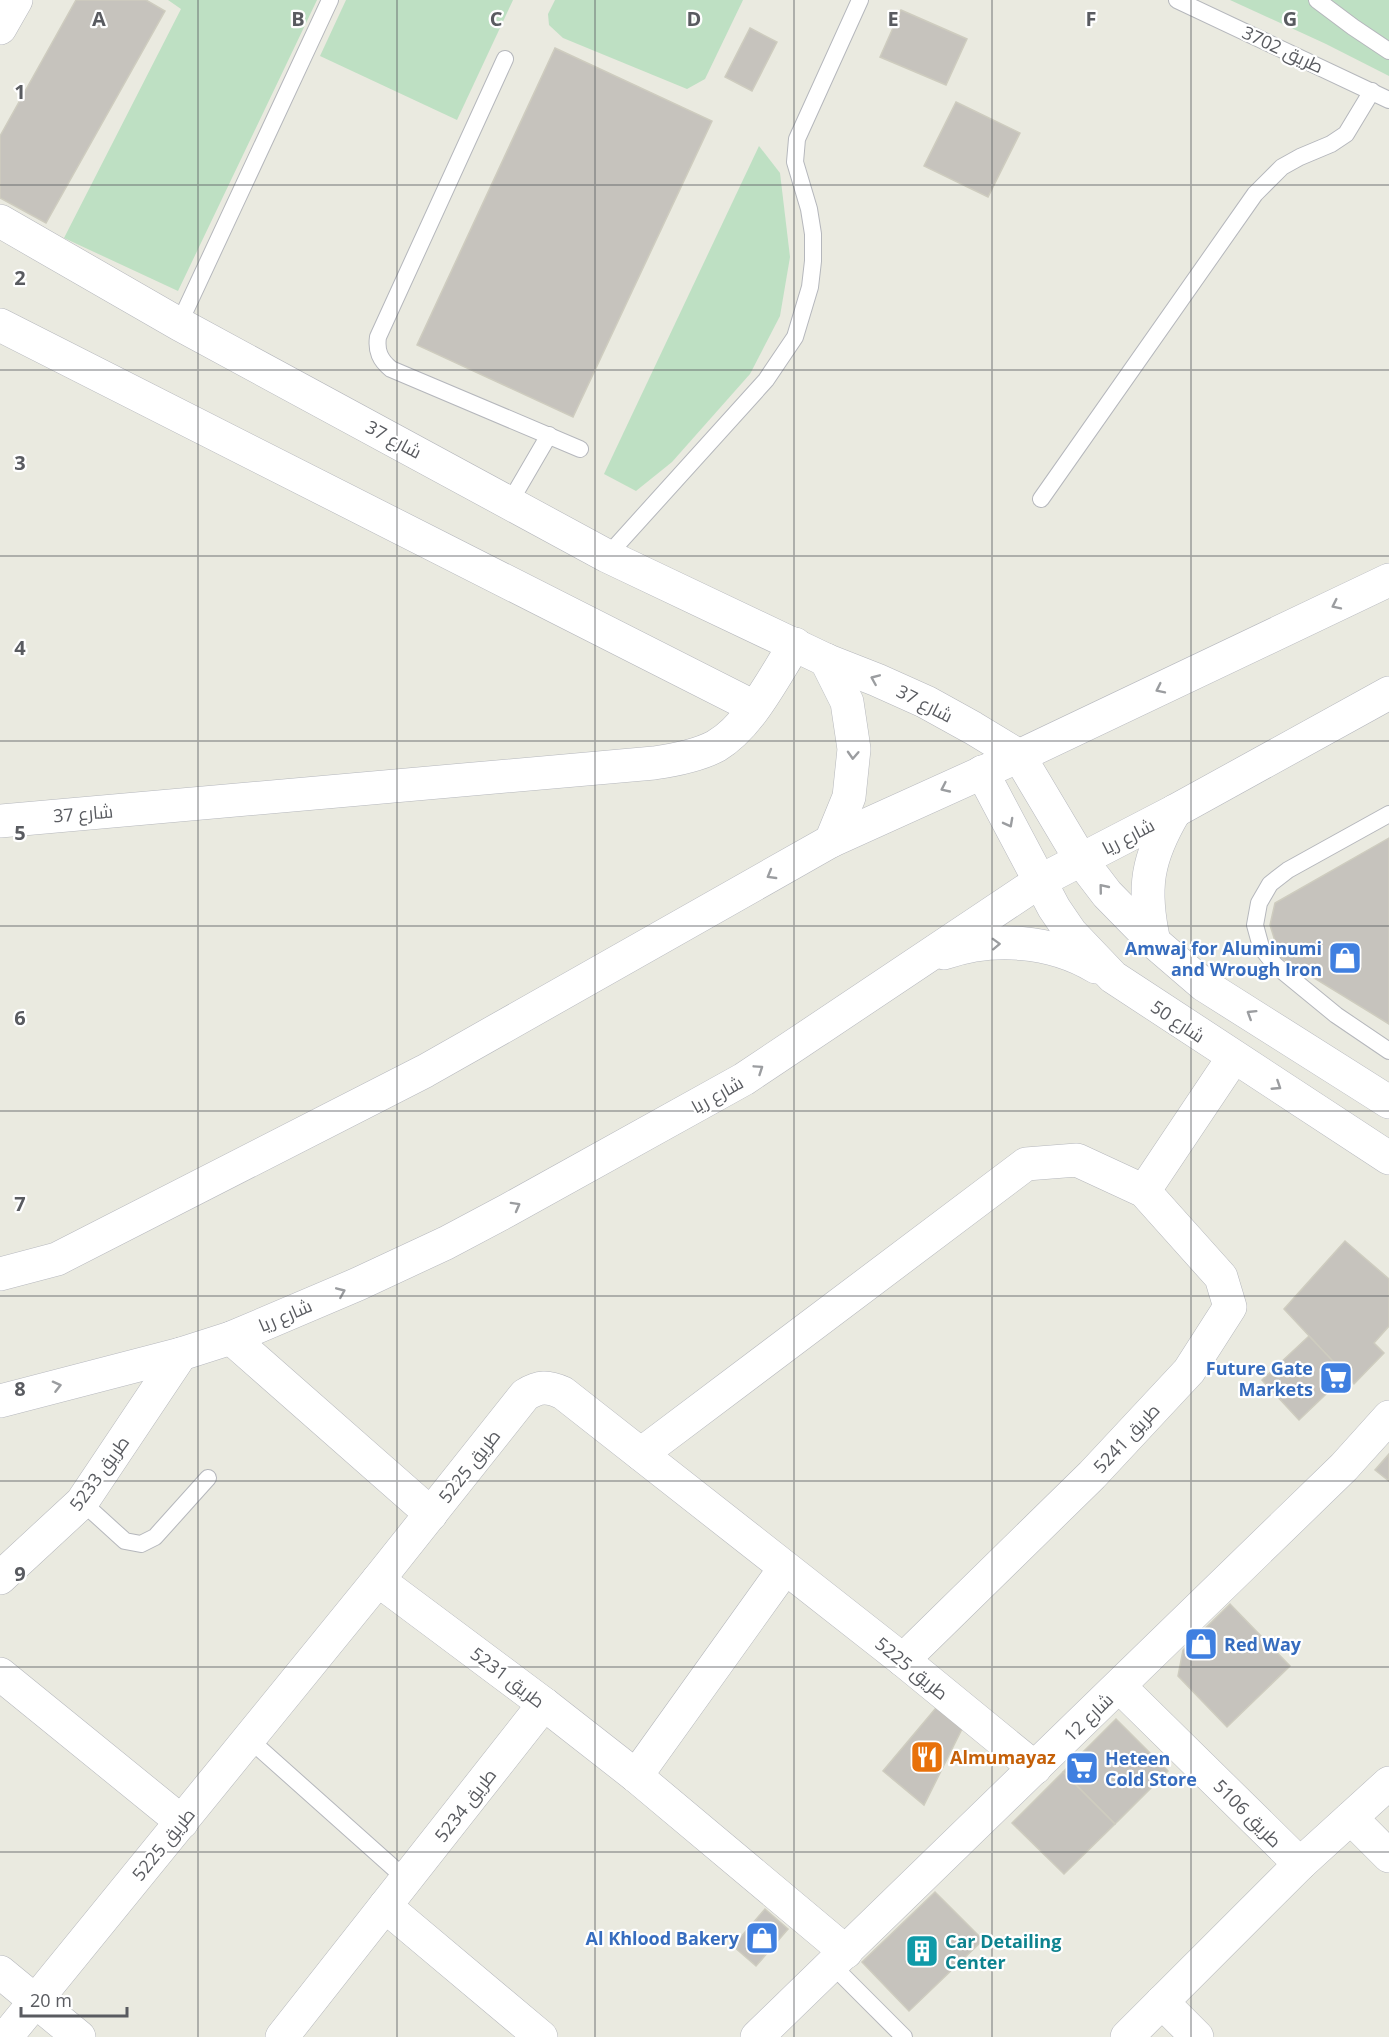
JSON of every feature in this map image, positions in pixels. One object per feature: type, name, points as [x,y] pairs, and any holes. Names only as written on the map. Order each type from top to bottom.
[{"type":"street","points":[[0,28],[16,0]]},
{"type":"street","name":"شارع 37","points":[[0,220],[179,324],[607,555],[826,660],[926,702],[1019,756]]},
{"type":"street","points":[[0,325],[754,707]]},
{"type":"street","points":[[0,1274],[57,1258],[425,1071],[831,841],[1019,756],[1389,580]]},
{"type":"street","name":"شارع 37","points":[[0,820],[664,762],[684,758],[716,746],[737,728],[754,707],[795,644]]},
{"type":"street","points":[[826,660],[847,702],[854,749],[849,796],[831,841]]},
{"type":"street","name":"شارع ريا","points":[[0,1401],[181,1354],[231,1338],[358,1284],[508,1210],[744,1080],[1040,881],[1175,811],[1389,693]]},
{"type":"street","points":[[1019,756],[1081,860],[1107,894],[1154,942],[1204,985],[1389,1102]]},
{"type":"street","name":"شارع 50","points":[[982,772],[1054,908],[1071,933],[1113,977],[1233,1058],[1389,1158]]},
{"type":"street","points":[[1154,942],[1148,915],[1147,888],[1161,835],[1175,811]]},
{"type":"street","points":[[901,973],[930,958],[960,947],[992,943],[1024,943],[1056,950],[1086,961],[1113,977]]},
{"type":"street","points":[[1144,1191],[1233,1058]]},
{"type":"street","name":"طريق 5241","points":[[641,1454],[1026,1164],[1077,1160],[1144,1191],[1221,1277],[1230,1307],[1189,1371],[1092,1474],[903,1660]]},
{"type":"street","points":[[231,1338],[431,1514]]},
{"type":"street","name":"طريق 5233","points":[[0,1578],[82,1502],[181,1354]]},
{"type":"street","name":"طريق 5225","points":[[6,2037],[378,1581],[525,1395],[537,1388],[550,1387],[563,1393],[903,1660],[1035,1768]]},
{"type":"street","name":"شارع 12","points":[[757,2037],[1120,1687],[1344,1467],[1389,1417]]},
{"type":"street","points":[[636,1776],[785,1568]]},
{"type":"street","name":"طريق 5231","points":[[378,1581],[544,1704],[636,1776],[839,1959]]},
{"type":"street","points":[[0,1674],[182,1821]]},
{"type":"street","name":"طريق 5106","points":[[1120,1687],[1300,1864]]},
{"type":"street","name":"طريق 5234","points":[[282,2037],[544,1704]]},
{"type":"street","points":[[1127,2037],[1300,1864],[1389,1783]]},
{"type":"street","points":[[1351,1818],[1389,1856]]},
{"type":"street","points":[[385,1906],[541,2037]]},
{"type":"street","points":[[0,1972],[79,2037]]},
{"type":"street","points":[[1162,2002],[1197,2037]]},
{"type":"lane","points":[[179,324],[330,0]]},
{"type":"lane","points":[[607,555],[765,380],[795,337],[810,287],[813,261],[813,234],[809,209],[795,162],[797,139],[860,0]]},
{"type":"lane","name":"طريق 3702","points":[[1178,0],[1389,100]]},
{"type":"lane","points":[[1317,0],[1389,51]]},
{"type":"lane","points":[[505,59],[378,337],[376,346],[384,363],[391,369],[580,449]]},
{"type":"lane","points":[[1041,499],[1255,194],[1282,167],[1331,144],[1346,134],[1372,91]]},
{"type":"lane","points":[[510,502],[549,435]]},
{"type":"lane","points":[[1389,814],[1288,870],[1270,884],[1259,903],[1255,925],[1261,947],[1275,965],[1336,1015],[1389,1051]]},
{"type":"lane","points":[[82,1502],[125,1541],[141,1544],[155,1537],[208,1478]]},
{"type":"lane","points":[[249,1739],[406,1879]]},
{"type":"lane","points":[[839,1959],[904,2037]]},
{"type":"green space","points":[[168,0],[317,0],[178,291],[64,238],[181,9]]},
{"type":"green space","points":[[346,0],[513,0],[457,120],[320,56]]},
{"type":"green space","points":[[555,0],[743,0],[705,79],[687,89],[563,38],[549,25],[548,14]]},
{"type":"green space","points":[[1230,0],[1389,0],[1389,76],[1326,44]]},
{"type":"green space","points":[[759,146],[780,173],[790,257],[780,316],[750,374],[672,462],[636,491],[604,474]]},
{"type":"building","points":[[76,0],[146,0],[165,11],[46,223],[0,198],[0,136]]},
{"type":"building","points":[[901,10],[967,39],[946,85],[880,57]]},
{"type":"building","points":[[750,28],[777,42],[752,91],[725,77]]},
{"type":"building","points":[[555,48],[712,121],[573,417],[417,345]]},
{"type":"building","points":[[956,102],[1020,133],[988,197],[924,166]]},
{"type":"building","points":[[1389,838],[1389,1024],[1280,957],[1270,925],[1275,903]]},
{"type":"building","points":[[1345,1241],[1389,1279],[1389,1326],[1374,1343],[1384,1353],[1354,1384],[1284,1309]]},
{"type":"building","points":[[1309,1336],[1346,1375],[1299,1420],[1262,1380]]},
{"type":"building","points":[[1389,1454],[1389,1481],[1375,1470]]},
{"type":"building","points":[[1230,1604],[1290,1666],[1227,1727],[1178,1676],[1183,1650]]},
{"type":"building","points":[[946,1696],[969,1715],[924,1805],[883,1771]]},
{"type":"building","points":[[1116,1719],[1168,1771],[1115,1824],[1063,1772]]},
{"type":"building","points":[[1063,1772],[1115,1824],[1064,1874],[1012,1823]]},
{"type":"building","name":"Car Detailing Center","points":[[935,1892],[983,1940],[909,2011],[862,1962]]},
{"type":"building","points":[[765,1909],[788,1929],[756,1966],[733,1946]]},
{"type":"place","name":"Amwaj for Aluminumi and Wrough Iron","points":[[1345,958]]},
{"type":"place","name":"Future Gate Markets","points":[[1336,1378]]},
{"type":"place","name":"Red Way","points":[[1201,1644]]},
{"type":"place","name":"Almumayaz","points":[[927,1757]]},
{"type":"place","name":"Heteen Cold Store","points":[[1082,1768]]},
{"type":"place","name":"Al Khlood Bakery","points":[[762,1938]]},
{"type":"place","name":"Car Detailing Center","points":[[922,1951]]}]
